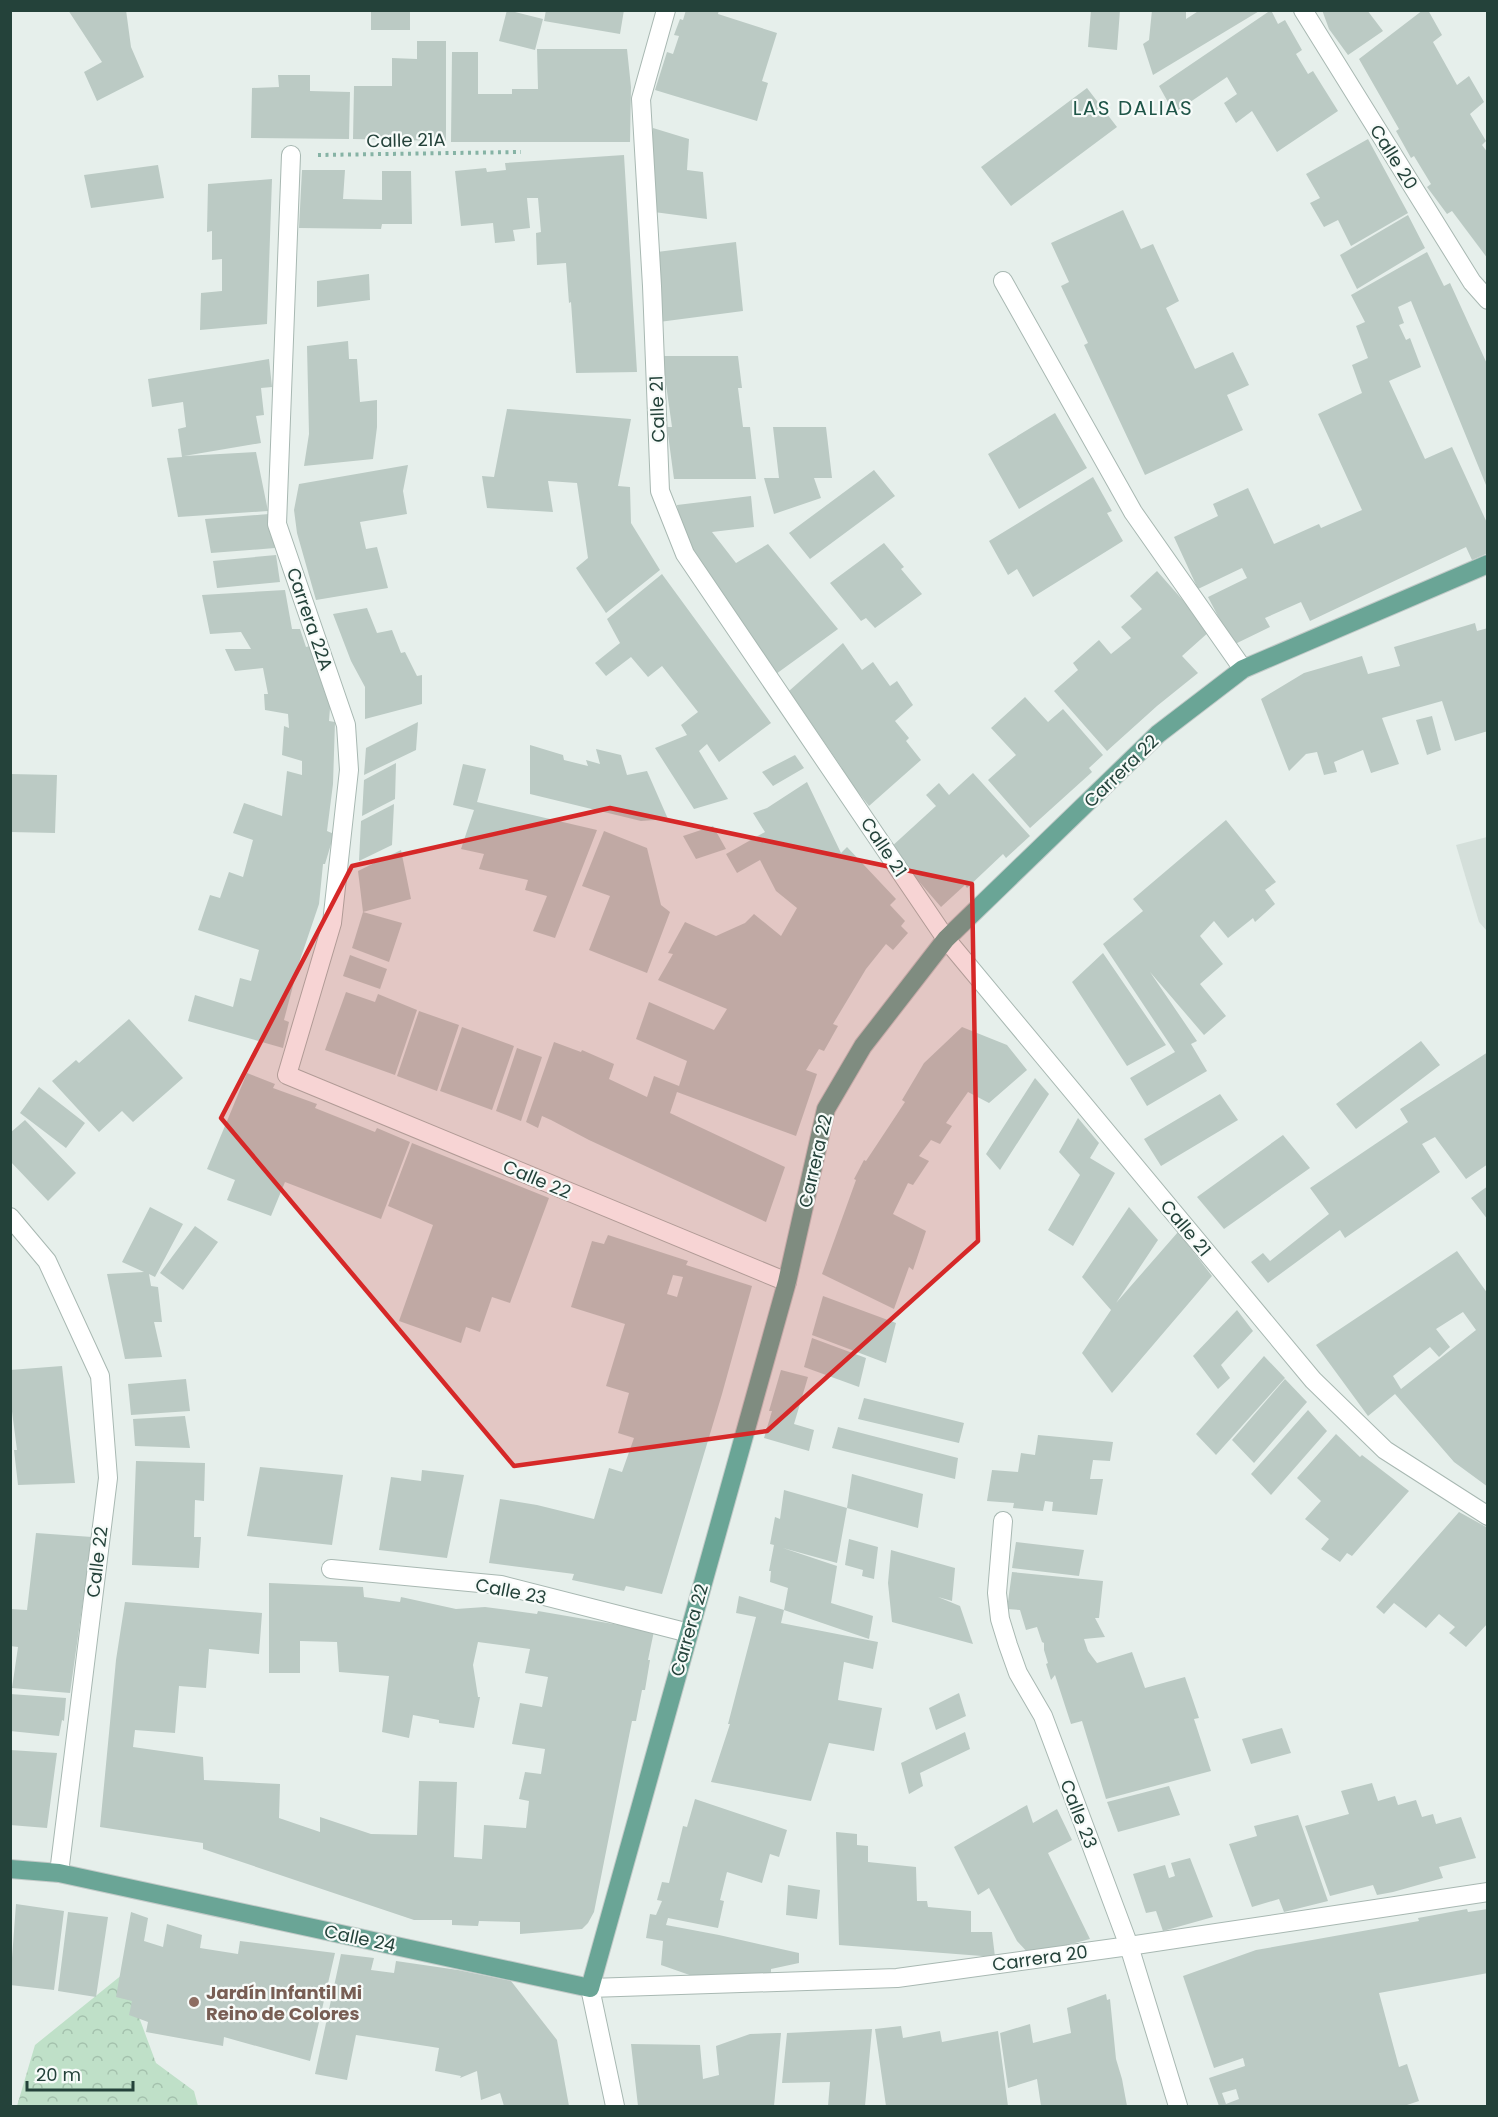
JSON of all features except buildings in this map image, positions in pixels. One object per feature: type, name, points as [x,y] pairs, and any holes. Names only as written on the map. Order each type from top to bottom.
[{"type":"main road","name":"Carrera 22","points":[[590,1988],[787,1282],[826,1109],[863,1046],[946,939],[1158,734],[1243,669],[1488,564]]},
{"type":"main road","name":"Calle 24","points":[[10,1869],[59,1873],[590,1988]]},
{"type":"street","name":"Calle 21","points":[[666,10],[641,99],[652,286],[660,490],[685,554],[946,939],[1313,1380],[1385,1450],[1488,1516]]},
{"type":"street","name":"Calle 20","points":[[1303,10],[1472,282],[1488,300]]},
{"type":"street","name":"Carrera 22A","points":[[287,1075],[333,923],[349,770],[346,725],[277,524],[291,155]]},
{"type":"street","points":[[1004,281],[1133,512],[1243,669]]},
{"type":"street","name":"Calle 22","points":[[287,1075],[787,1282]]},
{"type":"street","name":"Calle 22","points":[[10,1217],[47,1261],[100,1376],[108,1478],[59,1873]]},
{"type":"street","name":"Calle 23","points":[[1003,1521],[997,1593],[1003,1628],[1018,1673],[1043,1716],[1129,1946],[1178,2106]]},
{"type":"street","name":"Calle 23","points":[[331,1569],[501,1585],[689,1633]]},
{"type":"street","name":"Carrera 20","points":[[590,1988],[897,1978],[1488,1892]]},
{"type":"street","points":[[590,1988],[615,2106]]},
{"type":"path","name":"Calle 21A","points":[[291,155],[521,152]]},
{"type":"highlighted area","points":[[610,808],[972,884],[978,1241],[767,1431],[514,1466],[221,1118],[352,866]]},
{"type":"shaded area","points":[[1488,837],[1487,931],[1479,922],[1456,845]]},
{"type":"green space","points":[[123,1974],[156,2063],[194,2091],[198,2106],[17,2106],[35,2045]]},
{"type":"place","name":"Jardín Infantil Mi Reino de Colores","points":[[194,2002]]},
{"type":"district","name":"LAS DALIAS","points":[[1133,108]]}]
